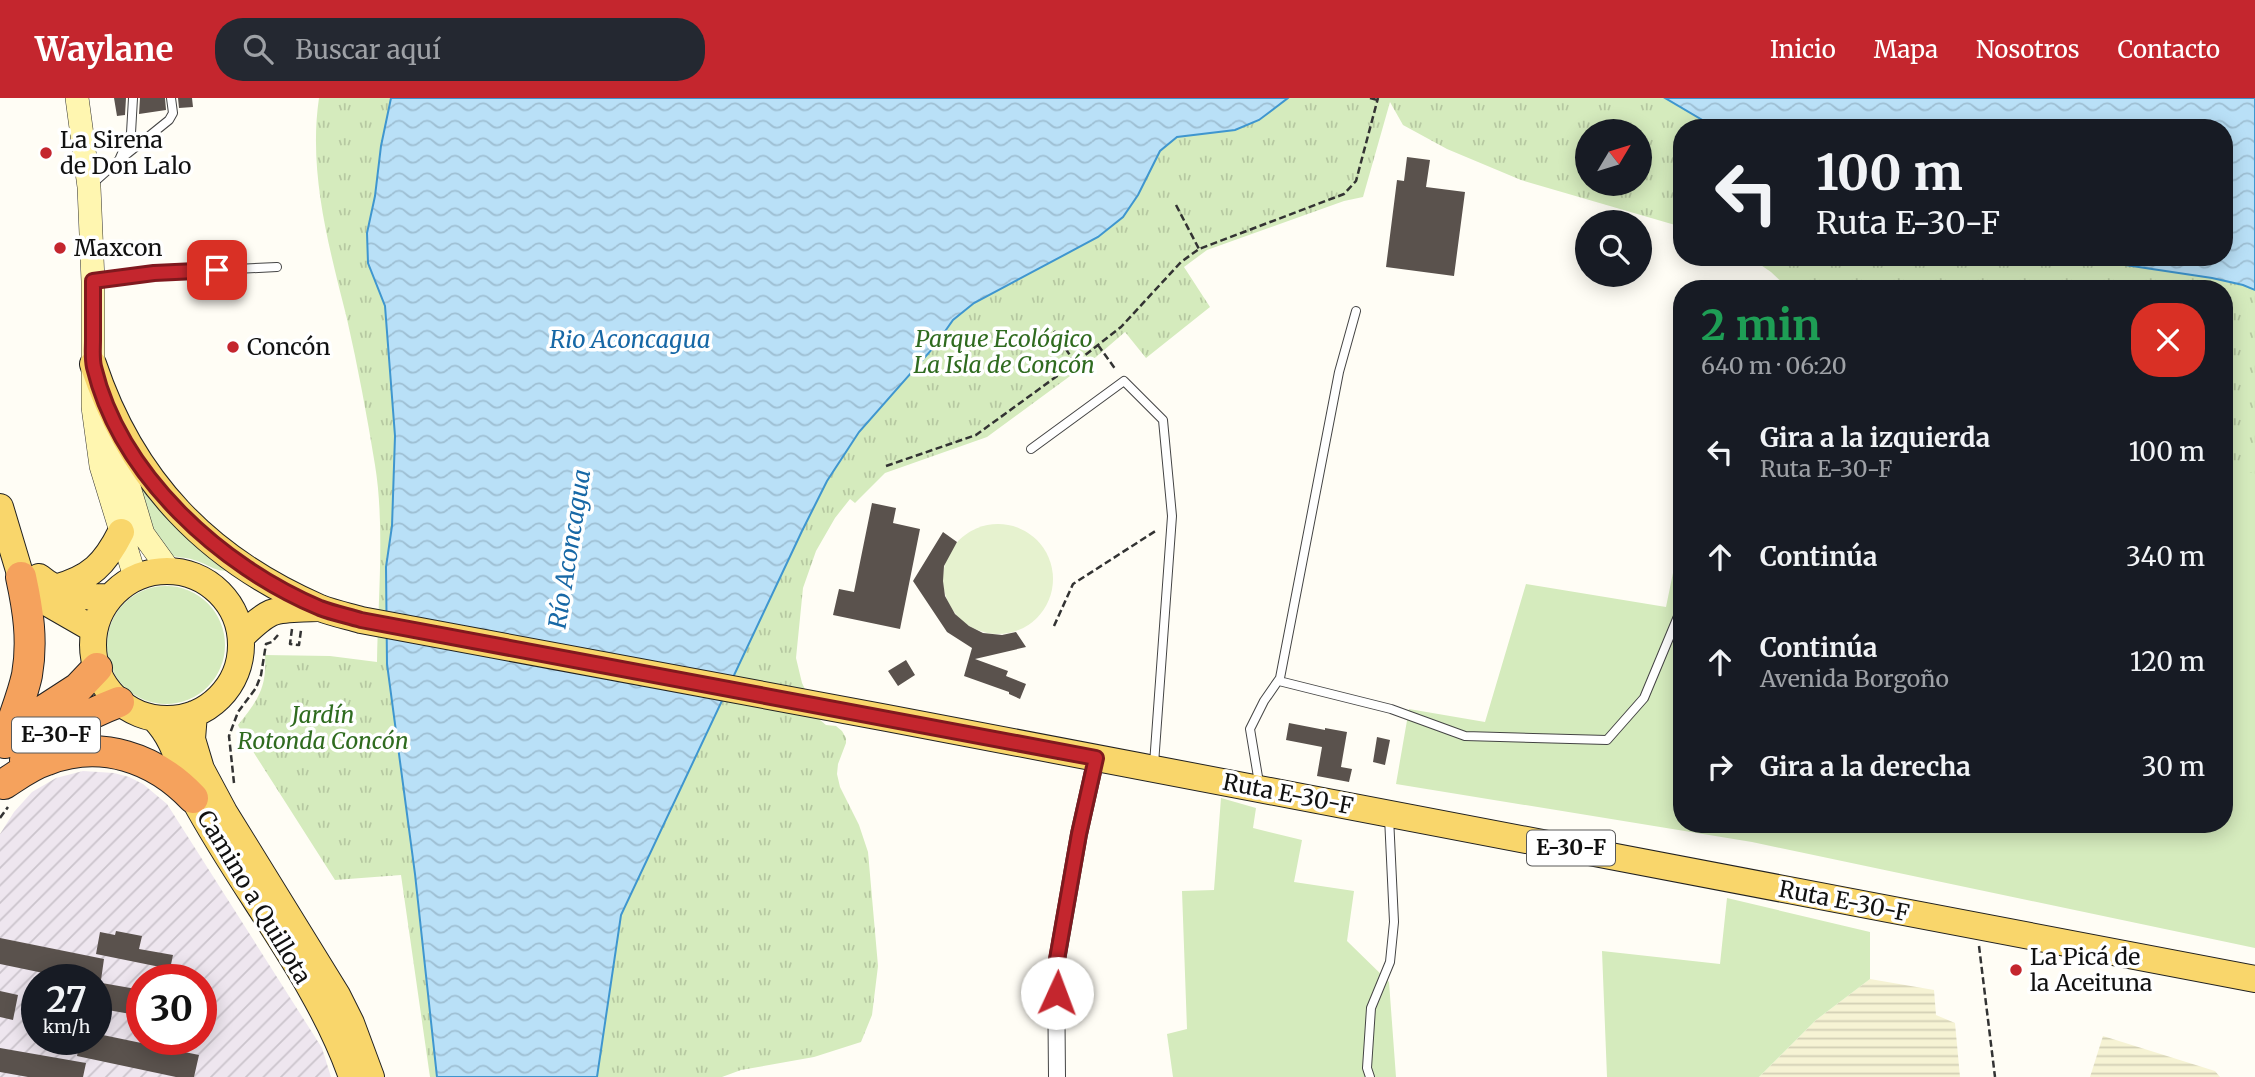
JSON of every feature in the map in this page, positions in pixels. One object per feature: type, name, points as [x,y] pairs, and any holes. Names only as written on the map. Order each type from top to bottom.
[{"type":"highway","points":[[3,746],[23,691],[29,656],[28,614],[18,567]]},
{"type":"highway","name":"E-30-F","points":[[3,746],[41,712],[84,683],[97,668]]},
{"type":"highway","name":"E-30-F","points":[[6,791],[29,757],[58,734],[119,702]]},
{"type":"highway","points":[[6,791],[32,767],[54,757],[78,752],[110,752],[126,755],[156,768],[170,776],[194,798]]},
{"type":"main road","points":[[77,98],[89,187],[93,281],[93,407],[101,466],[135,577]]},
{"type":"main road","points":[[93,364],[113,417],[141,466],[158,489],[198,531],[221,550],[271,582]]},
{"type":"main road","points":[[93,407],[121,460],[143,534],[169,570]]},
{"type":"main road","points":[[2,521],[18,567],[46,602],[93,629]]},
{"type":"main road","points":[[55,588],[79,580],[99,566],[110,553],[121,531]]},
{"type":"main road","points":[[18,567],[55,588],[81,597],[108,597]]},
{"type":"main road","name":"E-30-F","points":[[169,570],[202,579],[229,603],[241,637],[240,656],[230,685],[214,702],[194,714],[155,719],[119,702],[107,690],[92,651],[93,629],[108,597],[120,586],[152,571],[169,570]]},
{"type":"main road","name":"Ruta E-30-F","points":[[202,579],[236,583],[271,582],[311,616]]},
{"type":"main road","name":"Ruta E-30-F","points":[[241,637],[264,616],[280,609],[311,616],[361,620],[2255,979]]},
{"type":"main road","name":"Camino a Quillota","points":[[194,714],[192,740],[197,760],[224,812],[337,995],[371,1077]]},
{"type":"main road","name":"Camino a Quillota","points":[[155,719],[173,742],[194,798],[320,1006],[352,1077]]},
{"type":"street","points":[[1057,1077],[1056,965],[1079,834],[1096,758]]},
{"type":"lane","points":[[119,160],[131,133],[133,98]]},
{"type":"lane","points":[[89,187],[169,120],[173,113],[171,98]]},
{"type":"lane","points":[[93,281],[154,273],[277,267]]},
{"type":"lane","points":[[1260,789],[1250,729],[1264,701],[1279,681],[1339,372],[1356,311]]},
{"type":"lane","points":[[1031,449],[1124,381],[1163,421],[1172,521],[1153,769]]},
{"type":"lane","points":[[1279,681],[1391,709],[1465,736],[1607,740],[1643,698],[1673,628]]},
{"type":"lane","points":[[1370,1077],[1367,1068],[1371,1008],[1390,962],[1394,922],[1388,814]]},
{"type":"path","points":[[886,467],[976,435],[1121,327],[1181,262],[1199,249],[1344,194],[1356,181],[1378,99],[1370,98]]},
{"type":"path","points":[[1175,205],[1199,249]]},
{"type":"path","points":[[1054,331],[1075,363]]},
{"type":"path","points":[[1098,345],[1124,381]]},
{"type":"path","points":[[1054,626],[1073,584],[1172,521]]},
{"type":"path","points":[[224,812],[234,786],[229,736],[238,712],[256,688],[266,643],[272,642],[283,628],[292,629],[290,644],[299,645],[311,616]]},
{"type":"path","points":[[0,818],[6,791]]},
{"type":"path","points":[[1976,926],[1995,1077]]},
{"type":"shaded area","points":[[83,771],[114,773],[143,784],[167,804],[322,1048],[331,1077],[0,1077],[0,834],[14,812],[32,792],[56,778]]},
{"type":"shaded area","points":[[1870,979],[1934,990],[1936,1015],[1955,1023],[1960,1077],[1759,1077],[1816,1020]]},
{"type":"shaded area","points":[[2103,1036],[2215,1071],[2220,1077],[2090,1077]]},
{"type":"green space","name":"Rio Aconcagua","points":[[319,98],[2255,98],[2255,474],[2233,467],[2233,280],[1779,280],[1762,266],[2233,266],[2233,119],[1673,119],[1673,224],[1652,218],[1652,210],[1624,210],[1576,196],[1652,196],[1652,119],[1575,119],[1575,196],[1521,180],[1447,149],[1403,125],[1390,102],[1363,197],[1344,201],[1207,250],[1184,267],[1210,307],[1146,358],[1125,332],[1096,357],[987,437],[885,473],[855,503],[850,499],[835,518],[816,551],[803,588],[796,658],[802,683],[820,720],[826,725],[836,726],[846,738],[837,774],[868,852],[878,966],[872,1015],[861,1042],[814,1057],[741,1070],[722,1077],[430,1077],[401,875],[335,880],[238,725],[260,693],[265,655],[330,656],[377,662],[380,538],[378,488],[359,373],[327,237],[318,181],[316,126]]},
{"type":"green space","points":[[2233,363],[2255,371],[2255,948],[1752,842],[1697,833],[2233,833]]},
{"type":"green space","points":[[138,478],[235,571],[218,570],[194,560],[167,554],[153,531]]},
{"type":"green space","points":[[998,524],[1019,528],[1037,540],[1049,558],[1053,579],[1049,600],[1037,618],[1019,630],[998,634],[977,630],[959,618],[947,600],[943,579],[947,558],[959,540],[977,528]]},
{"type":"green space","points":[[1673,573],[1673,829],[1396,784],[1409,709],[1485,722],[1526,584],[1666,607]]},
{"type":"green space","points":[[166,586],[189,590],[208,603],[221,622],[225,645],[221,668],[208,687],[189,700],[166,704],[143,700],[124,687],[111,668],[107,645],[111,622],[124,603],[143,590]]},
{"type":"green space","points":[[1221,798],[1256,808],[1253,828],[1302,840],[1294,882],[1354,891],[1347,941],[1389,982],[1396,1077],[1173,1077],[1167,1034],[1187,1029],[1182,891],[1214,890]]},
{"type":"green space","points":[[1727,898],[1870,932],[1870,979],[1816,1020],[1759,1077],[1607,1077],[1602,951],[1720,964]]},
{"type":"water","name":"Rio Aconcagua","points":[[391,98],[1288,98],[1259,120],[1235,130],[1177,137],[1160,151],[1138,195],[1123,217],[1098,237],[974,303],[953,320],[934,347],[859,432],[827,481],[802,531],[621,915],[597,1077],[437,1077],[415,874],[387,664],[386,567],[392,526],[395,436],[385,306],[368,263],[367,233]]},
{"type":"water","points":[[1665,98],[2255,98],[2255,290],[2233,283],[2233,280],[2132,266],[2233,266],[2233,119],[1701,119]]},
{"type":"building","points":[[114,98],[126,98],[125,115],[117,116]]},
{"type":"building","points":[[140,98],[165,98],[166,110],[139,114]]},
{"type":"building","points":[[178,98],[192,98],[193,107],[179,108]]},
{"type":"building","points":[[1407,157],[1430,160],[1426,187],[1465,192],[1454,276],[1386,267],[1397,180],[1404,181]]},
{"type":"building","points":[[872,503],[896,508],[893,523],[920,529],[900,629],[833,615],[839,589],[854,592]]},
{"type":"building","points":[[943,532],[957,542],[944,566],[943,581],[945,596],[955,614],[983,633],[1002,635],[1016,632],[1026,647],[975,659],[1008,671],[1006,676],[1026,684],[1020,699],[1009,692],[964,676],[972,648],[947,632],[913,581]]},
{"type":"building","points":[[906,660],[915,675],[898,686],[888,671]]},
{"type":"building","points":[[1289,723],[1347,732],[1341,767],[1352,769],[1349,782],[1317,776],[1322,747],[1286,740]]},
{"type":"building","points":[[1377,737],[1390,740],[1385,765],[1373,762]]},
{"type":"building","points":[[116,931],[142,936],[139,949],[173,955],[171,964],[145,964],[96,954],[100,932],[115,935]]},
{"type":"building","points":[[0,938],[104,959],[103,964],[21,964],[21,968],[0,964]]},
{"type":"building","points":[[112,985],[126,987],[126,1013],[112,1011]]},
{"type":"building","points":[[0,991],[18,995],[13,1020],[0,1017]]},
{"type":"building","points":[[112,1037],[126,1040],[126,1055],[199,1055],[194,1077],[176,1077],[77,1056],[112,1055]]},
{"type":"building","points":[[0,1048],[21,1052],[21,1055],[40,1055],[86,1063],[83,1077],[28,1077],[0,1072]]},
{"type":"place","name":"La Sirena de Don Lalo","points":[[46,153]]},
{"type":"place","name":"Maxcon","points":[[60,248]]},
{"type":"place","name":"Concón","points":[[233,347]]},
{"type":"place","name":"La Picá de la Aceituna","points":[[2016,970]]},
{"type":"route","points":[[217,270],[154,273],[93,281],[93,364],[102,391],[126,442],[141,466],[176,510],[198,531],[245,567],[271,582],[321,608],[361,620],[1096,758],[1079,834],[1056,965],[1057,993]]},
{"type":"park label","name":"Parque Ecológico La Isla de Concón","points":[[1004,352]]},
{"type":"park label","name":"Jardín Rotonda Concón","points":[[323,728]]},
{"type":"water label","name":"Río Aconcagua","points":[[570,549]]}]
